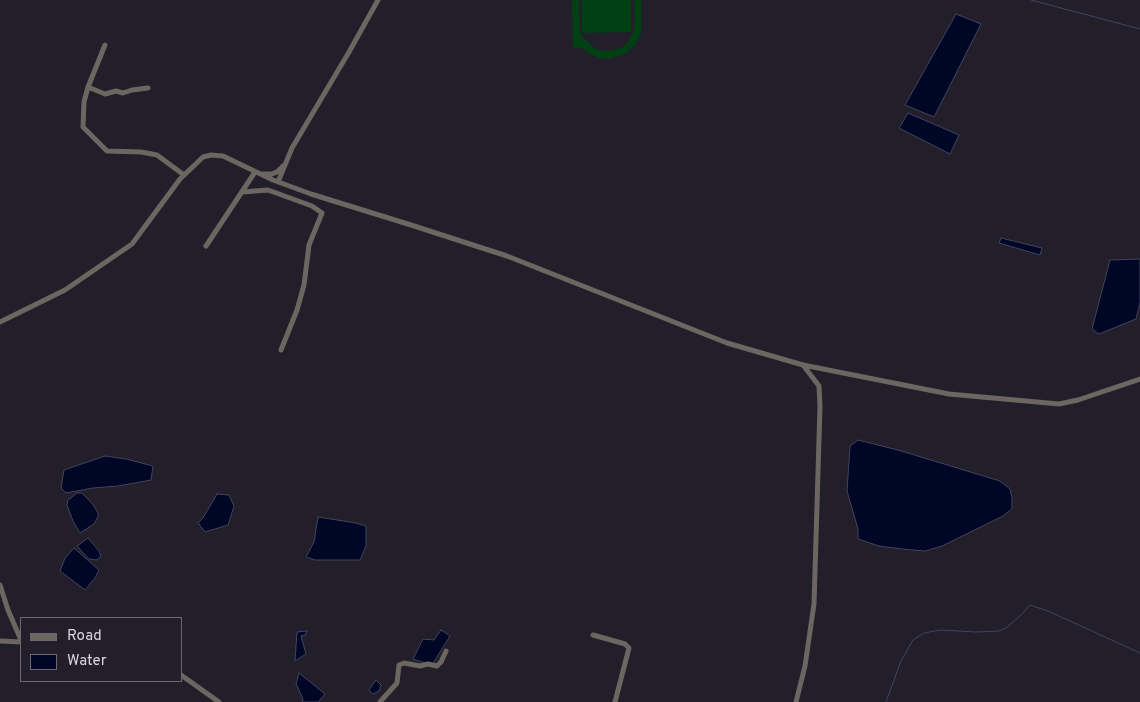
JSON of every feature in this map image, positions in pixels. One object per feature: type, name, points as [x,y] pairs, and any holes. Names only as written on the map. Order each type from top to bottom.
[{"type":"street","points":[[278,182],[292,148],[378,0]]},
{"type":"street","points":[[104,45],[84,102],[83,127],[107,151],[141,152],[157,155],[184,175]]},
{"type":"street","points":[[88,87],[105,94],[148,88]]},
{"type":"street","points":[[0,322],[65,290],[132,244],[184,175],[203,157],[211,155],[223,156],[257,173],[311,194],[507,256],[727,343],[803,365],[949,394],[1059,404],[1078,400],[1140,379]]},
{"type":"street","points":[[257,173],[265,175],[278,172],[286,162]]},
{"type":"street","points":[[206,246],[257,173]]},
{"type":"street","points":[[242,192],[268,190],[312,206],[322,213],[309,245],[304,285],[297,310],[281,350]]},
{"type":"street","points":[[796,702],[805,666],[814,604],[820,406],[819,386],[803,365]]},
{"type":"street","points":[[0,585],[20,639]]},
{"type":"street","points":[[593,635],[625,644],[629,648],[616,702]]},
{"type":"street","points":[[0,641],[20,641]]},
{"type":"street","points":[[380,702],[397,683],[399,665],[404,663],[420,666],[428,664],[437,666],[441,662],[446,650]]},
{"type":"street","points":[[182,676],[219,702]]},
{"type":"green space","points":[[572,0],[579,0],[580,31],[583,38],[596,49],[605,51],[623,47],[628,42],[632,36],[635,24],[634,0],[641,0],[641,33],[635,45],[625,54],[608,59],[590,54],[581,47],[573,48]]},
{"type":"green space","points":[[582,0],[631,0],[631,32],[582,33]]},
{"type":"water","points":[[956,14],[981,24],[934,117],[905,105]]},
{"type":"water","points":[[908,113],[959,135],[950,154],[899,128]]},
{"type":"water","points":[[1001,238],[1042,248],[1040,255],[999,243]]},
{"type":"water","points":[[1140,259],[1140,303],[1136,319],[1099,334],[1092,329],[1110,260]]},
{"type":"water","points":[[858,440],[1000,481],[1010,489],[1012,509],[1003,516],[942,546],[925,551],[879,546],[858,539],[858,529],[847,491],[850,446]]},
{"type":"water","points":[[105,456],[153,466],[151,480],[66,493],[61,488],[64,470]]},
{"type":"water","points":[[77,493],[82,493],[98,513],[94,524],[80,533],[67,505],[68,500]]},
{"type":"water","points":[[217,494],[229,495],[234,506],[228,525],[205,532],[198,523]]},
{"type":"water","points":[[318,517],[366,526],[366,546],[360,560],[315,560],[306,557],[314,542]]},
{"type":"water","points":[[88,538],[99,551],[101,556],[97,560],[89,559],[77,546]]},
{"type":"water","points":[[74,548],[99,570],[85,590],[60,571],[65,558]]},
{"type":"water","points":[[441,630],[450,636],[432,665],[413,659],[423,639],[434,640]]},
{"type":"water","points":[[307,631],[305,635],[301,636],[306,654],[295,661],[297,632]]},
{"type":"water","points":[[299,673],[325,694],[318,702],[302,702],[303,699],[296,684]]},
{"type":"water","points":[[376,680],[381,685],[379,691],[373,694],[369,690]]},
{"type":"waterway","points":[[1031,0],[1140,29]]},
{"type":"waterway","points":[[886,702],[901,661],[913,640],[924,633],[940,630],[999,631],[1006,628],[1030,605],[1048,611],[1140,653]]}]
